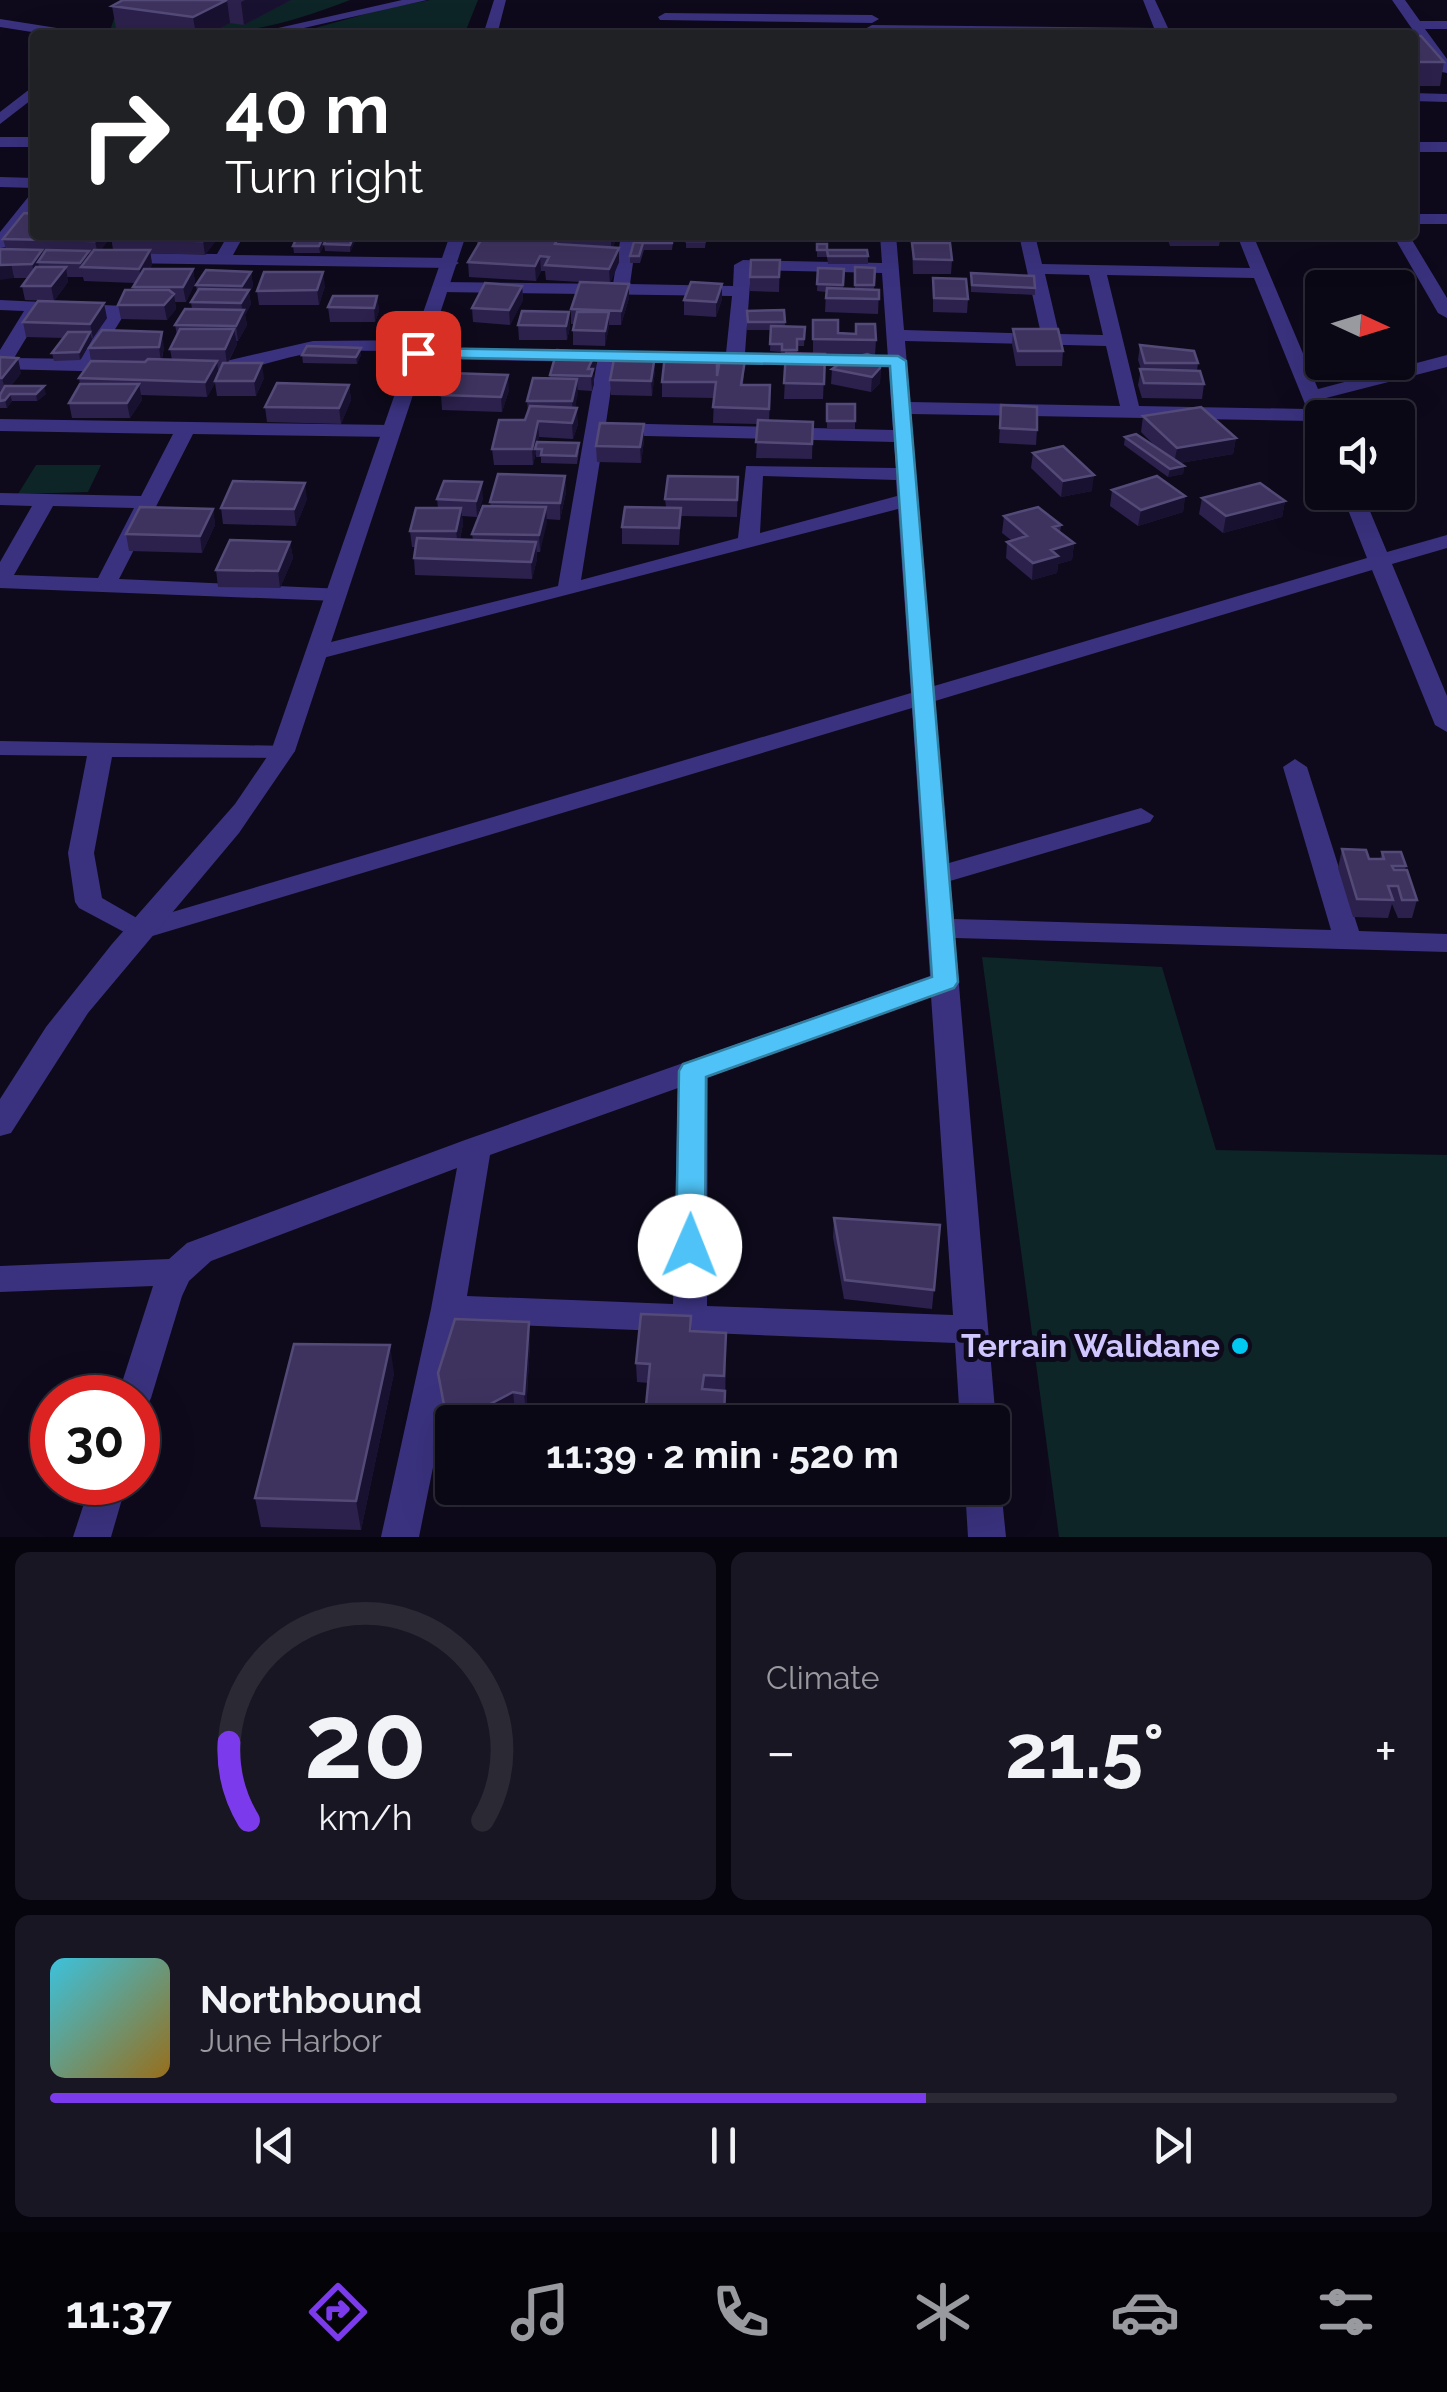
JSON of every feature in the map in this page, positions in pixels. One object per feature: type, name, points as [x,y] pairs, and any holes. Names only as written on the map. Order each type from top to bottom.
[{"type":"street","points":[[278,30],[421,0]]},
{"type":"street","points":[[491,30],[500,0]]},
{"type":"street","points":[[663,30],[668,0]]},
{"type":"street","points":[[870,0],[872,28]]},
{"type":"street","points":[[1149,0],[1161,30]]},
{"type":"street","points":[[1398,0],[1416,30]]},
{"type":"street","points":[[665,17],[934,30]]},
{"type":"street","points":[[759,30],[760,19]]},
{"type":"street","points":[[0,24],[41,30]]},
{"type":"street","points":[[1418,32],[1447,25]]},
{"type":"street","points":[[1418,33],[1447,69]]},
{"type":"street","points":[[4,112],[30,93]]},
{"type":"street","points":[[1418,97],[1447,98]]},
{"type":"street","points":[[0,142],[30,142]]},
{"type":"street","points":[[1418,147],[1447,148]]},
{"type":"street","points":[[0,182],[30,183]]},
{"type":"street","points":[[0,243],[30,205]]},
{"type":"street","points":[[1418,218],[1447,219]]},
{"type":"street","points":[[118,240],[105,258],[450,263]]},
{"type":"street","points":[[222,260],[233,240]]},
{"type":"street","points":[[0,1125],[32,1066],[139,931],[234,826],[259,794],[283,752],[457,240]]},
{"type":"street","points":[[621,289],[628,240]]},
{"type":"street","points":[[888,240],[977,1405]]},
{"type":"street","points":[[1029,240],[1052,339]]},
{"type":"street","points":[[1248,240],[1313,400]]},
{"type":"street","points":[[1405,240],[1447,313]]},
{"type":"street","points":[[735,358],[742,265],[891,268]]},
{"type":"street","points":[[1035,270],[1261,273]]},
{"type":"street","points":[[1096,270],[1131,412]]},
{"type":"street","points":[[1425,276],[1447,276]]},
{"type":"street","points":[[441,287],[740,291]]},
{"type":"street","points":[[0,305],[118,310],[84,365]]},
{"type":"street","points":[[0,363],[36,308]]},
{"type":"street","points":[[172,367],[226,368],[313,347],[735,358],[1052,339],[1114,340]]},
{"type":"street","points":[[569,587],[607,356]]},
{"type":"street","points":[[1346,400],[1447,361]]},
{"type":"street","points":[[0,363],[135,366]]},
{"type":"street","points":[[901,408],[1305,411]]},
{"type":"street","points":[[0,425],[391,430]]},
{"type":"street","points":[[104,586],[186,428]]},
{"type":"street","points":[[595,429],[903,436]]},
{"type":"street","points":[[749,541],[753,470],[907,487]]},
{"type":"street","points":[[319,652],[450,622],[749,541],[907,487]]},
{"type":"street","points":[[0,499],[148,502]]},
{"type":"street","points":[[46,500],[0,581],[336,594]]},
{"type":"street","points":[[1358,510],[1446,722]]},
{"type":"street","points":[[101,749],[81,854],[89,902],[139,931],[1447,541]]},
{"type":"street","points":[[0,748],[283,752]]},
{"type":"street","points":[[1294,768],[1348,940]]},
{"type":"street","points":[[936,876],[1141,816]]},
{"type":"street","points":[[940,928],[1447,943]]},
{"type":"street","points":[[141,1375],[165,1296],[177,1272],[200,1252],[476,1148],[945,982]]},
{"type":"street","points":[[690,1316],[693,1071]]},
{"type":"street","points":[[400,1537],[448,1309],[476,1148]]},
{"type":"street","points":[[0,1279],[177,1272]]},
{"type":"street","points":[[448,1309],[971,1330]]},
{"type":"street","points":[[92,1537],[102,1505]]},
{"type":"street","points":[[984,1505],[987,1537]]},
{"type":"green space","points":[[120,0],[350,0],[289,21],[244,30],[111,28]]},
{"type":"green space","points":[[430,0],[478,0],[466,30],[308,30]]},
{"type":"green space","points":[[36,465],[101,465],[88,492],[18,494]]},
{"type":"green space","name":"Terrain Walidane","points":[[982,957],[1162,967],[1216,1150],[1447,1155],[1447,1537],[1059,1537]]},
{"type":"building","points":[[123,0],[227,0],[193,17],[112,6]]},
{"type":"building","points":[[1418,36],[1421,36],[1444,62],[1418,62]]},
{"type":"building","points":[[24,213],[30,214],[30,240],[3,239]]},
{"type":"building","points":[[296,240],[322,240],[319,246],[293,246]]},
{"type":"building","points":[[326,240],[352,240],[350,245],[324,244]]},
{"type":"building","points":[[481,240],[557,240],[555,244],[619,248],[609,269],[545,265],[549,257],[540,256],[535,266],[468,262]]},
{"type":"building","points":[[672,240],[672,243],[643,243]]},
{"type":"building","points":[[634,242],[643,243],[639,256],[630,256]]},
{"type":"building","points":[[912,243],[950,243],[952,260],[914,259]]},
{"type":"building","points":[[0,249],[42,250],[32,264],[0,265]]},
{"type":"building","points":[[46,250],[89,251],[80,263],[38,262]]},
{"type":"building","points":[[94,250],[150,250],[139,269],[81,267]]},
{"type":"building","points":[[827,250],[867,250],[868,256],[828,256]]},
{"type":"building","points":[[751,260],[780,260],[779,277],[750,277]]},
{"type":"building","points":[[36,267],[66,267],[51,286],[22,286]]},
{"type":"building","points":[[855,267],[875,268],[874,285],[855,285]]},
{"type":"building","points":[[818,268],[844,269],[843,285],[817,284]]},
{"type":"building","points":[[144,269],[193,269],[183,287],[133,287]]},
{"type":"building","points":[[206,270],[251,272],[242,286],[196,285]]},
{"type":"building","points":[[264,272],[323,272],[317,290],[257,291]]},
{"type":"building","points":[[971,273],[1034,276],[1035,288],[972,285]]},
{"type":"building","points":[[933,278],[966,279],[968,299],[934,298]]},
{"type":"building","points":[[580,282],[629,284],[621,311],[571,309]]},
{"type":"building","points":[[691,282],[722,284],[716,302],[684,300]]},
{"type":"building","points":[[485,283],[522,286],[509,310],[472,308]]},
{"type":"building","points":[[827,288],[879,290],[879,299],[826,298]]},
{"type":"building","points":[[199,289],[249,290],[241,303],[191,302]]},
{"type":"building","points":[[125,290],[169,290],[174,294],[164,305],[118,305]]},
{"type":"building","points":[[333,296],[377,296],[374,308],[328,307]]},
{"type":"building","points":[[38,301],[104,303],[90,324],[23,322]]},
{"type":"building","points":[[185,309],[244,310],[236,326],[175,325]]},
{"type":"building","points":[[784,310],[785,322],[748,322],[747,311]]},
{"type":"building","points":[[522,311],[569,312],[566,326],[518,325]]},
{"type":"building","points":[[577,312],[609,312],[605,331],[573,330]]},
{"type":"building","points":[[813,320],[838,320],[838,333],[856,334],[856,324],[875,324],[876,340],[813,339]]},
{"type":"building","points":[[771,326],[805,327],[804,339],[797,339],[797,350],[782,350],[782,344],[770,344]]},
{"type":"building","points":[[180,329],[234,329],[225,349],[170,349]]},
{"type":"building","points":[[1013,329],[1058,329],[1063,351],[1018,351]]},
{"type":"building","points":[[102,330],[162,332],[159,347],[89,348]]},
{"type":"building","points":[[68,332],[90,332],[79,352],[52,353]]},
{"type":"building","points":[[1140,345],[1194,351],[1198,363],[1145,363]]},
{"type":"building","points":[[307,346],[361,348],[356,357],[302,355]]},
{"type":"building","points":[[557,350],[595,353],[588,369],[593,369],[591,376],[550,375]]},
{"type":"building","points":[[786,353],[825,354],[824,384],[784,383]]},
{"type":"building","points":[[615,354],[655,355],[651,381],[610,380]]},
{"type":"building","points":[[867,354],[881,359],[880,368],[872,377],[832,369],[845,360]]},
{"type":"building","points":[[665,355],[717,355],[717,376],[720,359],[745,360],[741,385],[770,385],[769,409],[713,407],[716,382],[662,382]]},
{"type":"building","points":[[0,357],[18,358],[2,378],[0,378]]},
{"type":"building","points":[[91,361],[217,361],[205,382],[79,378]]},
{"type":"building","points":[[223,363],[262,363],[254,381],[215,381]]},
{"type":"building","points":[[1140,369],[1200,371],[1204,384],[1144,383]]},
{"type":"building","points":[[449,373],[508,375],[501,397],[441,395]]},
{"type":"building","points":[[533,378],[577,379],[572,401],[527,401]]},
{"type":"building","points":[[277,383],[349,385],[339,408],[265,407]]},
{"type":"building","points":[[80,384],[139,384],[127,403],[69,403]]},
{"type":"building","points":[[5,386],[44,386],[36,394],[10,394],[0,401]]},
{"type":"building","points":[[827,404],[855,404],[855,421],[827,421]]},
{"type":"building","points":[[1001,405],[1037,407],[1037,430],[1000,428]]},
{"type":"building","points":[[530,406],[577,408],[572,423],[538,421],[532,449],[492,449],[499,420],[525,420]]},
{"type":"building","points":[[1201,407],[1236,438],[1177,448],[1143,416]]},
{"type":"building","points":[[758,420],[813,422],[812,444],[756,442]]},
{"type":"building","points":[[600,423],[644,424],[640,447],[596,446]]},
{"type":"building","points":[[1136,434],[1184,466],[1170,469],[1125,437]]},
{"type":"building","points":[[537,442],[579,443],[576,456],[541,455],[542,449],[535,449]]},
{"type":"building","points":[[1063,446],[1094,475],[1063,481],[1033,453]]},
{"type":"building","points":[[498,474],[565,476],[560,503],[490,502]]},
{"type":"building","points":[[668,476],[738,477],[737,500],[665,499]]},
{"type":"building","points":[[1157,476],[1185,496],[1141,510],[1112,490]]},
{"type":"building","points":[[233,481],[305,483],[294,509],[221,508]]},
{"type":"building","points":[[444,481],[482,482],[476,501],[437,499]]},
{"type":"building","points":[[1260,483],[1285,501],[1226,516],[1202,498]]},
{"type":"building","points":[[483,506],[546,507],[539,535],[472,534]]},
{"type":"building","points":[[140,507],[213,509],[200,536],[126,534]]},
{"type":"building","points":[[625,507],[681,508],[679,528],[622,527]]},
{"type":"building","points":[[1038,507],[1061,525],[1053,527],[1074,543],[1051,550],[1058,556],[1033,563],[1007,542],[1027,536],[1004,516]]},
{"type":"building","points":[[416,508],[461,508],[456,531],[410,531]]},
{"type":"building","points":[[417,538],[536,542],[531,562],[414,558]]},
{"type":"building","points":[[230,540],[290,542],[278,571],[216,570]]},
{"type":"building","points":[[1342,849],[1366,850],[1369,859],[1384,859],[1382,852],[1401,852],[1406,866],[1392,866],[1394,870],[1407,870],[1417,900],[1402,900],[1398,886],[1388,886],[1393,900],[1357,899]]},
{"type":"building","points":[[834,1218],[940,1225],[934,1290],[845,1280]]},
{"type":"building","points":[[641,1314],[691,1316],[690,1331],[726,1333],[724,1376],[704,1375],[702,1389],[725,1391],[724,1405],[646,1405],[650,1364],[636,1363]]},
{"type":"building","points":[[455,1319],[529,1322],[524,1394],[513,1392],[488,1405],[444,1405],[438,1373]]},
{"type":"building","points":[[294,1344],[390,1345],[356,1501],[255,1498]]},
{"type":"place","name":"Terrain Walidane","points":[[1240,1346]]},
{"type":"route","points":[[418,353],[898,361],[945,982],[693,1071],[690,1246]]}]
